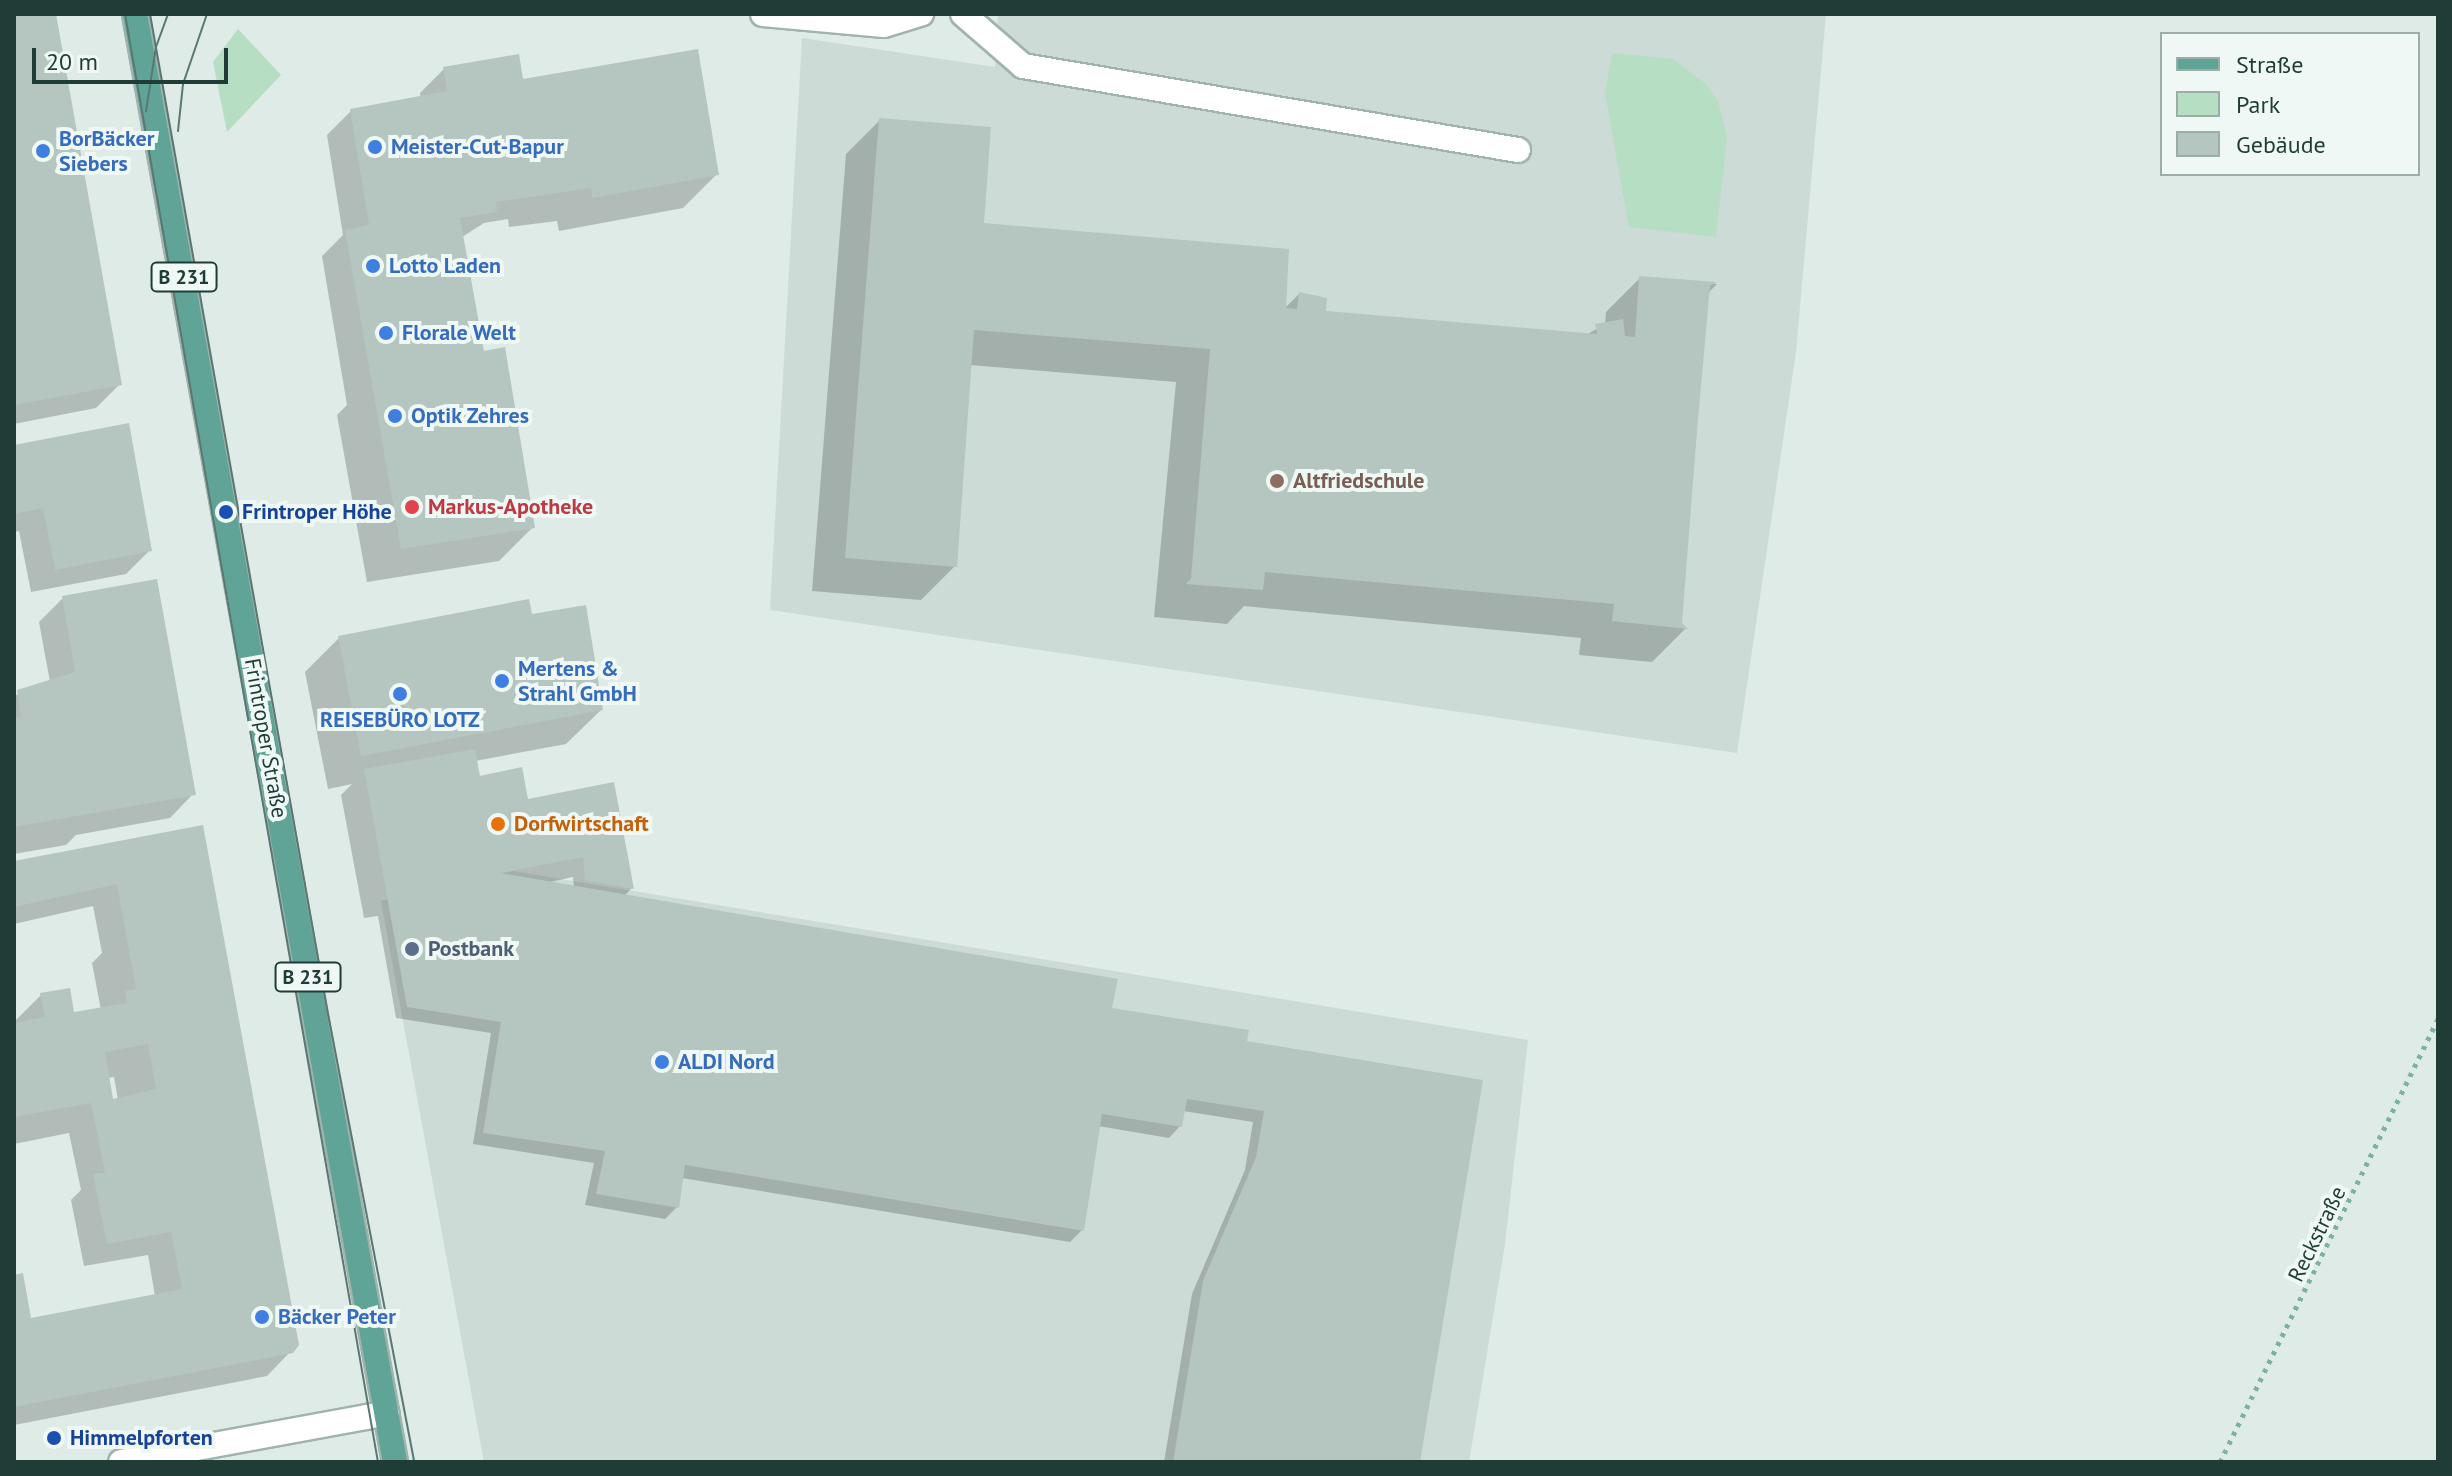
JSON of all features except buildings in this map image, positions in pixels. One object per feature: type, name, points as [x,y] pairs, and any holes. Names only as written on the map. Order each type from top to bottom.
[{"type":"main road","name":"Frintroper Straße","points":[[135,14],[395,1462]]},
{"type":"street","points":[[763,14],[884,25],[921,14]]},
{"type":"street","points":[[963,14],[1023,66],[1518,150]]},
{"type":"street","points":[[121,1462],[387,1413]]},
{"type":"path","name":"Reckstraße","points":[[2220,1462],[2438,1018]]},
{"type":"shaded area","name":"Altfriedschule","points":[[998,14],[1826,14],[1796,352],[1737,753],[770,610],[802,38],[995,67]]},
{"type":"shaded area","points":[[513,871],[1528,1040],[1505,1244],[1469,1462],[484,1462],[381,901]]},
{"type":"green space","points":[[238,29],[281,75],[227,132],[213,62]]},
{"type":"green space","points":[[1612,53],[1673,59],[1705,83],[1718,101],[1727,137],[1716,237],[1629,227],[1605,93]]},
{"type":"tram line","points":[[125,14],[378,1462]]},
{"type":"tram line","points":[[150,14],[328,1014],[414,1462]]},
{"type":"tram line","points":[[146,111],[156,47],[168,14]]},
{"type":"tram line","points":[[178,131],[183,84],[207,14]]},
{"type":"place","name":"Meister-Cut-Bapur","points":[[375,147]]},
{"type":"place","name":"BorBäcker Siebers","points":[[43,151]]},
{"type":"place","name":"Lotto Laden","points":[[373,266]]},
{"type":"place","name":"Florale Welt","points":[[386,333]]},
{"type":"place","name":"Optik Zehres","points":[[395,416]]},
{"type":"place","name":"Altfriedschule","points":[[1277,481]]},
{"type":"place","name":"Markus-Apotheke","points":[[412,507]]},
{"type":"place","name":"Frintroper Höhe","points":[[226,512]]},
{"type":"place","name":"Mertens & Strahl GmbH","points":[[502,681]]},
{"type":"place","name":"REISEBÜRO LOTZ","points":[[400,694]]},
{"type":"place","name":"Dorfwirtschaft","points":[[498,824]]},
{"type":"place","name":"Postbank","points":[[412,949]]},
{"type":"place","name":"ALDI Nord","points":[[662,1062]]},
{"type":"place","name":"Bäcker Peter","points":[[262,1317]]},
{"type":"place","name":"Himmelpforten","points":[[54,1438]]}]
